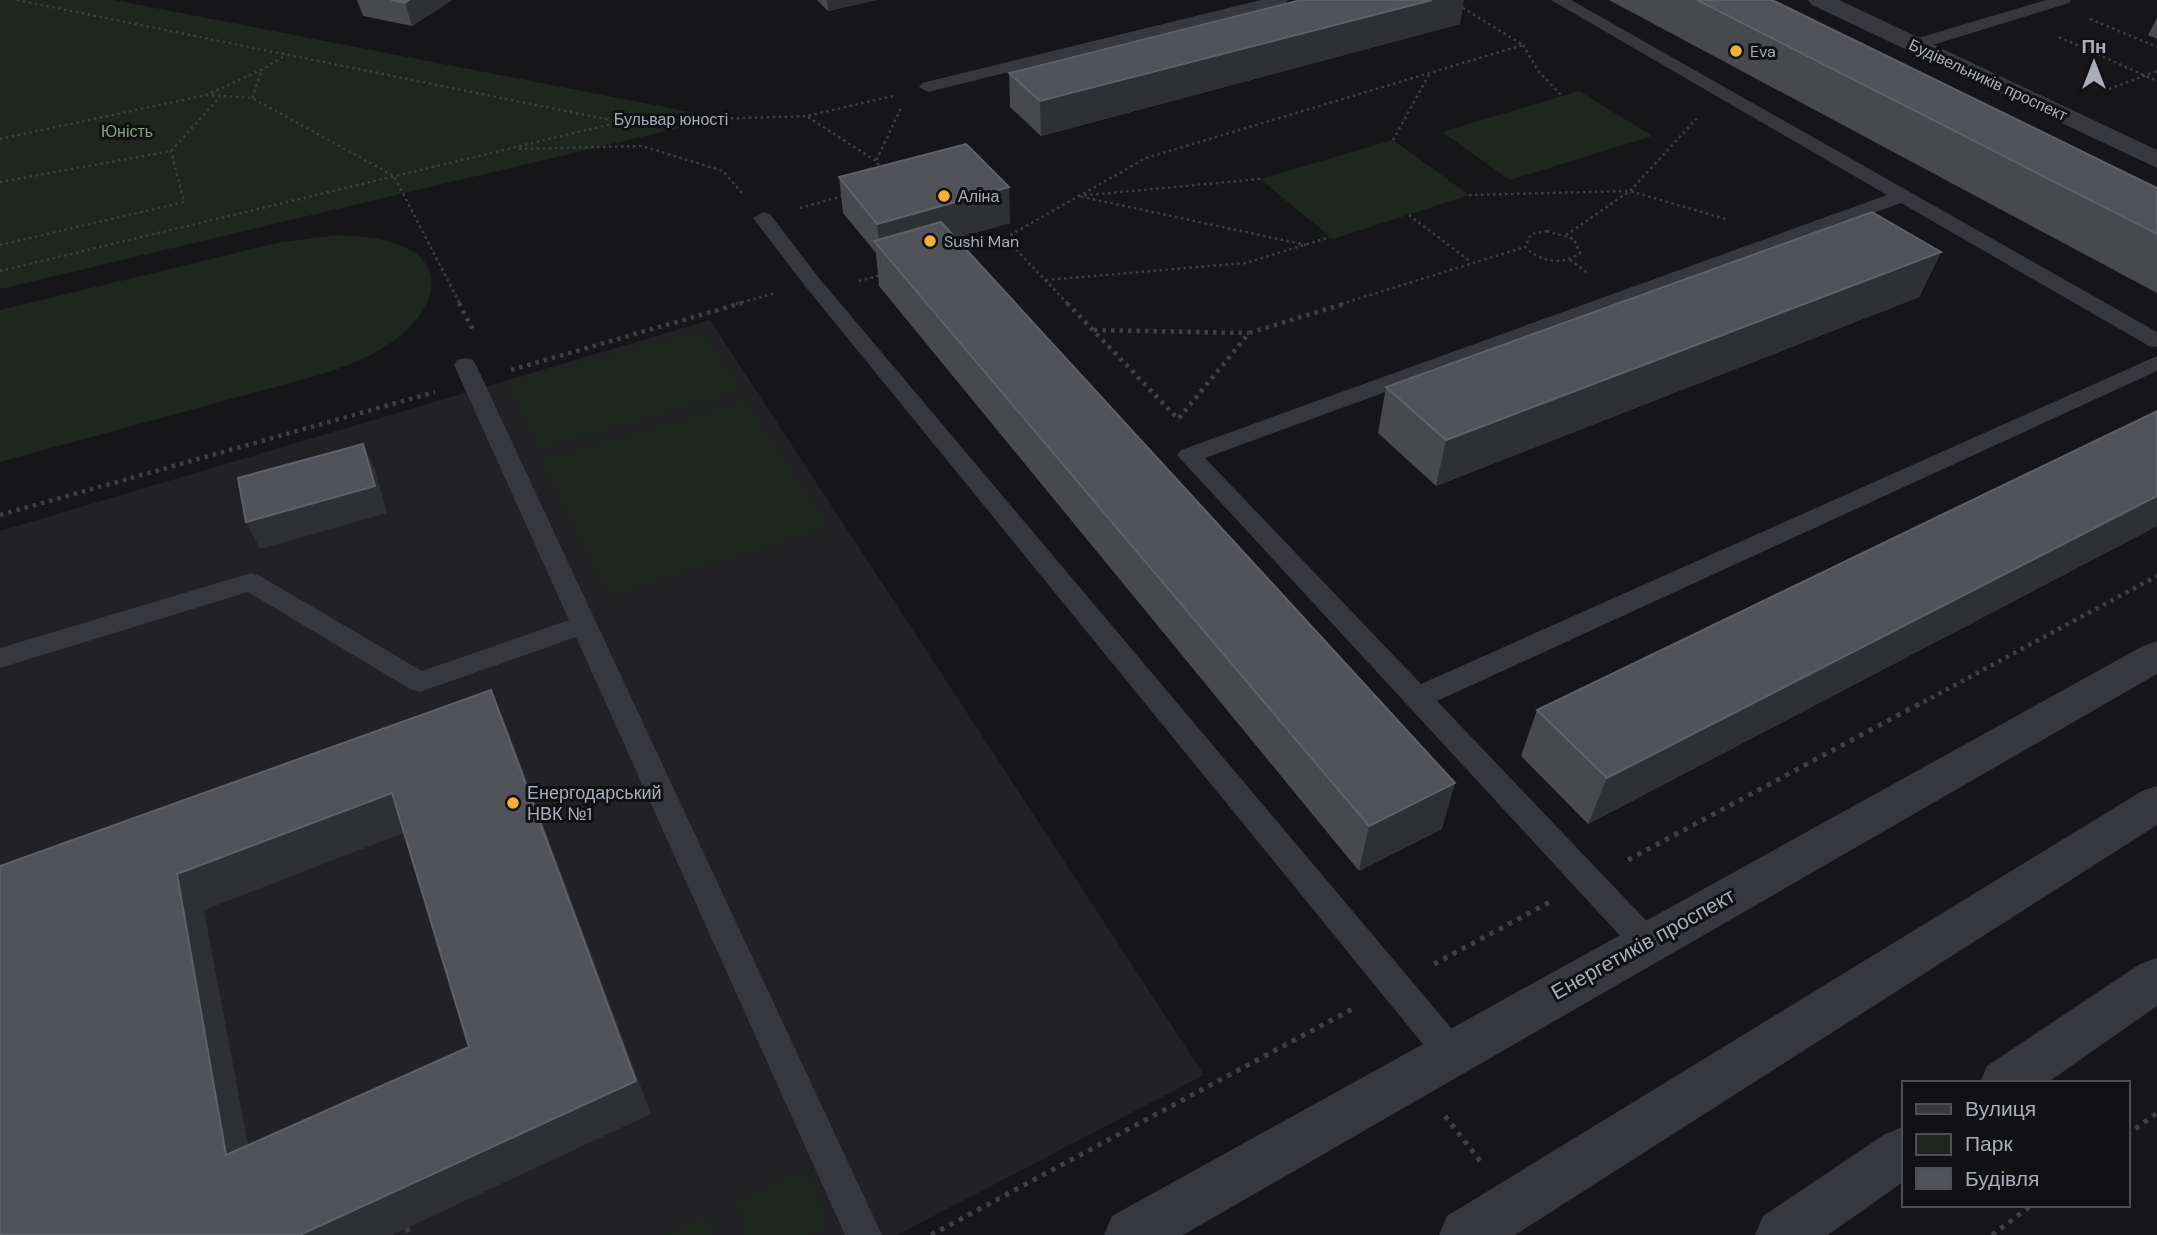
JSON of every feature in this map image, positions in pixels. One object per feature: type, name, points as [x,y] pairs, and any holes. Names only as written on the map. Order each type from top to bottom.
[{"type":"street","name":"Будівельників проспект","points":[[1820,0],[2157,160]]},
{"type":"street","name":"Енергетиків проспект","points":[[1130,1235],[2157,656]]},
{"type":"street","points":[[1466,1235],[2157,803]]},
{"type":"street","points":[[2008,1081],[2157,979]]},
{"type":"street","points":[[1782,1235],[1902,1153]]},
{"type":"lane","points":[[928,88],[1280,0]]},
{"type":"lane","points":[[1559,0],[2157,341]]},
{"type":"lane","points":[[1914,45],[2063,0]]},
{"type":"lane","points":[[1646,943],[1189,456],[1902,196]]},
{"type":"lane","points":[[763,218],[817,287],[1395,985],[1432,1063]]},
{"type":"lane","points":[[1416,698],[2157,363]]},
{"type":"lane","points":[[477,374],[582,625],[864,1235]]},
{"type":"lane","points":[[0,658],[251,582],[420,682],[582,625]]},
{"type":"path","name":"Бульвар юності","points":[[17,0],[620,122],[807,116],[928,88]]},
{"type":"path","points":[[1450,0],[1523,45],[1539,72],[1562,96]]},
{"type":"path","points":[[2081,15],[2157,47]]},
{"type":"path","points":[[953,254],[1005,238],[1146,158],[1523,45]]},
{"type":"path","points":[[0,139],[206,95],[287,55]]},
{"type":"path","points":[[253,99],[263,69]]},
{"type":"path","points":[[2109,89],[2157,71]]},
{"type":"path","points":[[1393,140],[1430,73]]},
{"type":"path","points":[[876,161],[908,92]]},
{"type":"path","points":[[1566,235],[1630,191],[1721,92]]},
{"type":"path","points":[[206,95],[253,99],[394,176],[477,374]]},
{"type":"path","points":[[0,182],[171,151],[221,96]]},
{"type":"path","points":[[807,116],[876,161],[883,172]]},
{"type":"path","points":[[0,271],[620,122]]},
{"type":"path","points":[[508,149],[642,146],[723,171],[763,218],[852,194]]},
{"type":"path","points":[[0,245],[184,202],[171,151]]},
{"type":"path","points":[[1079,196],[1259,179]]},
{"type":"path","points":[[1469,195],[1630,191],[1787,237]]},
{"type":"path","points":[[1079,196],[1306,244]]},
{"type":"path","points":[[1409,215],[1472,262]]},
{"type":"path","points":[[1539,232],[1566,235],[1581,248],[1580,253],[1570,260],[1543,260],[1525,247],[1527,238],[1539,232]]},
{"type":"path","points":[[1045,280],[1246,262],[1330,237]]},
{"type":"path","points":[[1005,238],[1207,449]]},
{"type":"path","points":[[1093,330],[1249,333],[1525,247]]},
{"type":"path","points":[[0,514],[477,374],[817,287],[887,273]]},
{"type":"path","points":[[1178,419],[1249,333]]},
{"type":"path","points":[[1395,985],[2157,576]]},
{"type":"path","points":[[931,1235],[1359,1005],[1432,1063],[1514,1205]]},
{"type":"path","points":[[2129,1134],[2157,1113]]},
{"type":"path","points":[[1992,1235],[2029,1207]]},
{"type":"shaded area","name":"Енергодарський НВК №1","points":[[710,320],[1204,1075],[897,1235],[0,1235],[0,531]]},
{"type":"green space","name":"Юність","points":[[0,0],[114,0],[721,118],[0,289]]},
{"type":"green space","points":[[1579,91],[1652,136],[1510,180],[1442,132]]},
{"type":"green space","points":[[1393,140],[1469,195],[1333,239],[1260,179]]},
{"type":"green space","points":[[335,235],[370,238],[396,244],[419,256],[427,266],[431,291],[427,303],[410,327],[390,344],[359,360],[316,376],[0,462],[0,310],[277,243]]},
{"type":"green space","points":[[701,331],[741,391],[539,449],[507,383]]},
{"type":"green space","points":[[746,401],[829,527],[610,596],[542,460]]},
{"type":"green space","points":[[808,1169],[829,1225],[809,1235],[746,1235],[736,1202]]},
{"type":"green space","points":[[706,1215],[713,1235],[665,1235]]},
{"type":"building","points":[[1301,0],[1432,0],[1040,101],[1009,73]]},
{"type":"building","points":[[1697,0],[1772,0],[2157,188],[2157,234]]},
{"type":"building","points":[[966,144],[1009,187],[877,224],[839,177]]},
{"type":"building","points":[[1872,212],[1941,252],[1446,440],[1386,387]]},
{"type":"building","points":[[941,222],[1455,783],[1369,826],[874,241]]},
{"type":"building","points":[[2157,411],[2157,496],[1607,778],[1537,710]]},
{"type":"building","points":[[363,444],[375,486],[246,522],[238,478]]},
{"type":"building","points":[[491,690],[636,1081],[300,1235],[0,1235],[0,866]],"holes":[[[392,793],[469,1047],[226,1155],[177,874]]]},
{"type":"place","name":"Eva","points":[[1736,51]]},
{"type":"place","name":"Аліна","points":[[944,196]]},
{"type":"place","name":"Sushi Man","points":[[930,241]]},
{"type":"place","name":"Енергодарський НВК №1","points":[[513,803]]}]
